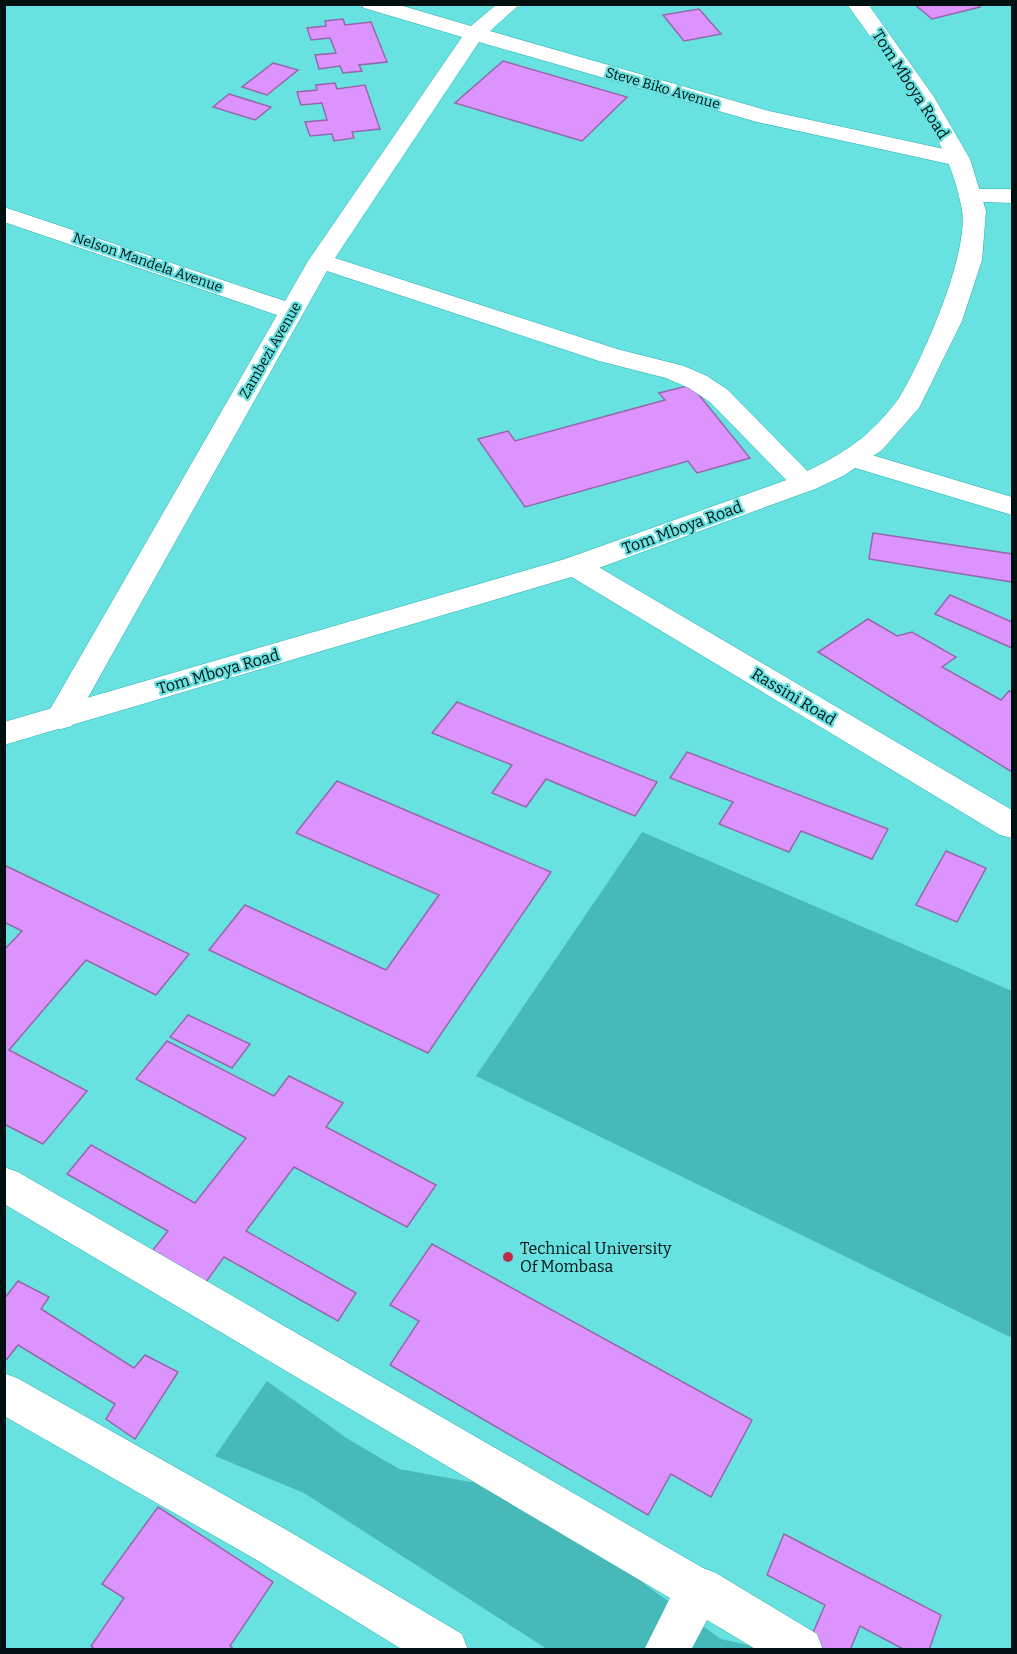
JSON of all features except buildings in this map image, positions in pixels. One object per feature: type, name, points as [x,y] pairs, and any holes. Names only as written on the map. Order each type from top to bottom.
[{"type":"street","name":"Steve Biko Avenue","points":[[371,4],[765,117],[958,159]]},
{"type":"street","name":"Zambezi Avenue","points":[[61,718],[320,261],[474,34],[510,4]]},
{"type":"street","name":"Tom Mboya Road","points":[[4,734],[574,566],[805,483],[873,444],[910,402],[949,321],[970,260],[974,211],[958,159],[923,98],[857,4]]},
{"type":"street","points":[[970,196],[1012,195]]},
{"type":"street","name":"Nelson Mandela Avenue","points":[[4,214],[291,311]]},
{"type":"street","points":[[320,261],[608,355],[675,372],[698,382],[719,396],[805,483]]},
{"type":"street","points":[[852,458],[1012,506]]},
{"type":"street","name":"Rassini Road","points":[[574,566],[1012,825]]},
{"type":"street","points":[[4,1184],[700,1588],[801,1650]]},
{"type":"street","points":[[4,1393],[270,1544],[446,1650]]},
{"type":"street","points":[[666,1650],[700,1588]]},
{"type":"shaded area","points":[[642,832],[1012,991],[1012,1330],[1010,1337],[476,1076]]},
{"type":"shaded area","points":[[267,1381],[348,1439],[399,1469],[594,1504],[643,1583],[721,1639],[765,1649],[547,1649],[304,1493],[215,1456]]},
{"type":"place","name":"Technical University Of Mombasa","points":[[508,1257]]}]
